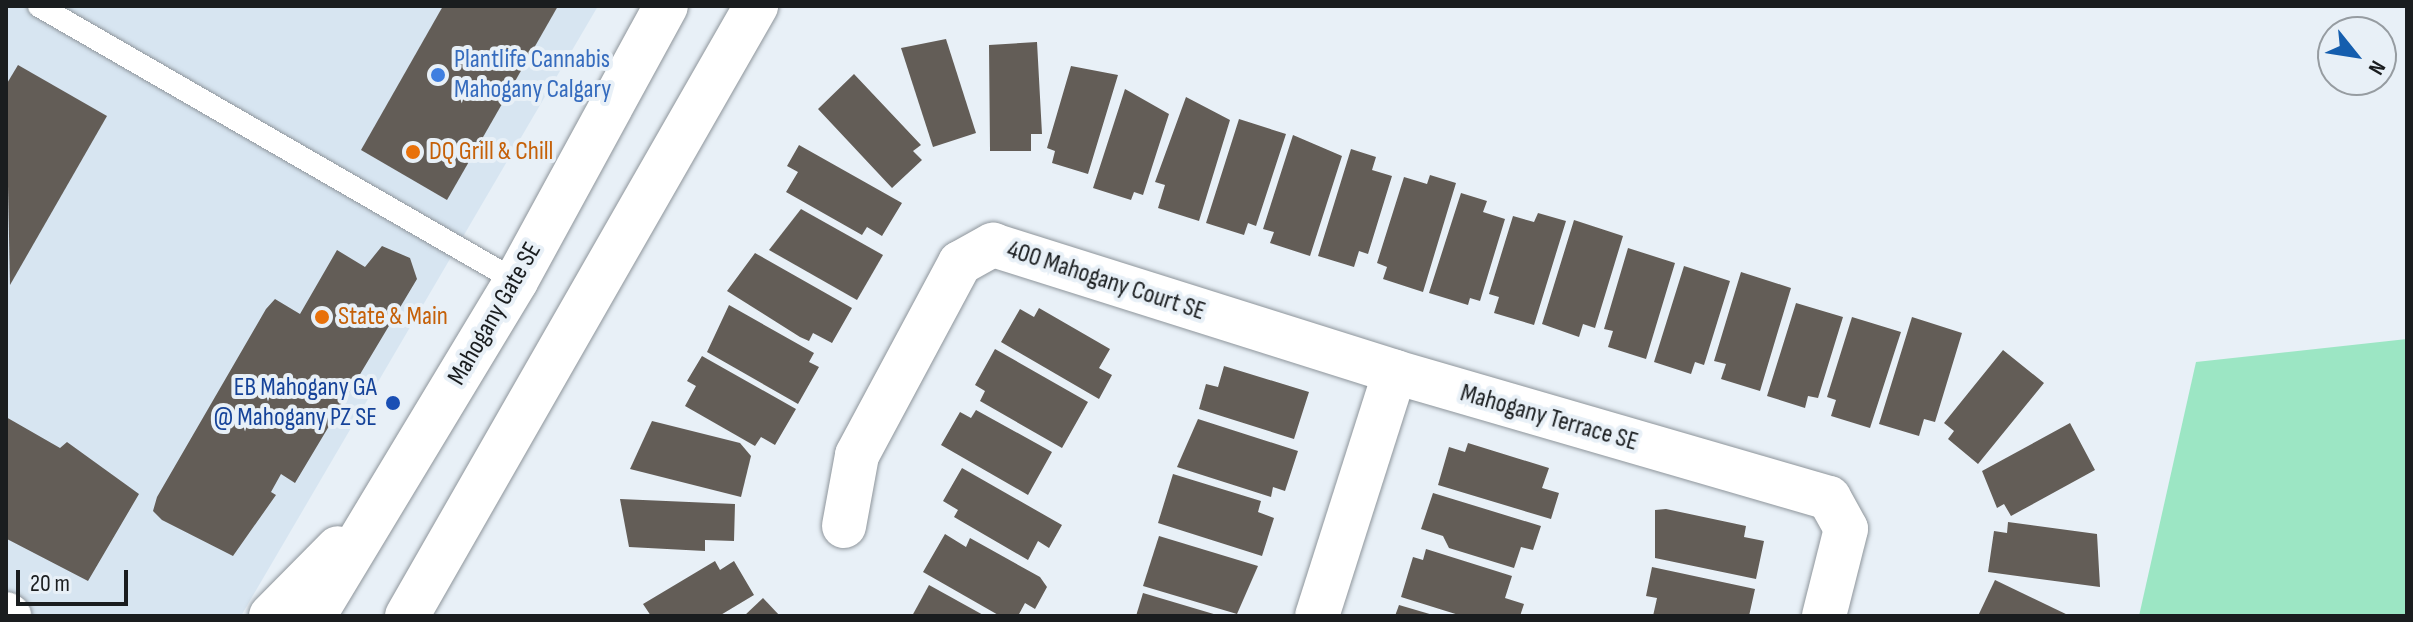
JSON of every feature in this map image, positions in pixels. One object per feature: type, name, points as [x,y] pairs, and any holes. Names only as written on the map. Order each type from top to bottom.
[{"type":"street","name":"Mahogany Gate SE","points":[[314,616],[516,281],[666,6]]},
{"type":"street","points":[[407,616],[756,6]]},
{"type":"street","name":"400 Mahogany Court SE","points":[[844,526],[857,455],[960,263],[993,245],[1395,372]]},
{"type":"street","points":[[1317,616],[1395,372]]},
{"type":"street","name":"Mahogany Terrace SE","points":[[1395,372],[1829,498],[1846,529],[1824,616]]},
{"type":"street","points":[[271,616],[310,570],[372,521]]},
{"type":"lane","points":[[39,6],[516,281]]},
{"type":"shaded area","points":[[6,6],[598,6],[241,616],[6,616]]},
{"type":"green space","points":[[2407,339],[2407,616],[2139,616],[2196,362]]},
{"type":"building","points":[[443,6],[558,6],[447,200],[361,150]]},
{"type":"building","points":[[946,39],[976,133],[933,147],[901,48]]},
{"type":"building","points":[[1037,42],[1042,134],[1031,134],[1031,151],[990,151],[989,45]]},
{"type":"building","points":[[18,65],[107,116],[10,285],[6,85]]},
{"type":"building","points":[[1071,66],[1118,75],[1088,174],[1052,163],[1055,151],[1047,148]]},
{"type":"building","points":[[854,74],[921,145],[913,151],[922,160],[892,188],[818,109]]},
{"type":"building","points":[[1125,89],[1169,114],[1143,195],[1134,192],[1131,200],[1093,188]]},
{"type":"building","points":[[1186,97],[1230,120],[1199,221],[1158,208],[1165,185],[1155,182]]},
{"type":"building","points":[[1239,119],[1286,134],[1256,226],[1248,223],[1244,235],[1206,223]]},
{"type":"building","points":[[1293,135],[1342,156],[1310,256],[1270,243],[1274,232],[1263,229]]},
{"type":"building","points":[[799,145],[902,203],[882,236],[867,227],[862,235],[786,192],[798,172],[787,166]]},
{"type":"building","points":[[1351,149],[1376,157],[1372,170],[1392,176],[1368,254],[1359,251],[1354,267],[1318,256]]},
{"type":"building","points":[[1430,175],[1456,183],[1423,292],[1383,279],[1387,267],[1377,263],[1404,177],[1427,184]]},
{"type":"building","points":[[1461,193],[1487,201],[1483,212],[1505,219],[1480,301],[1470,298],[1468,305],[1429,293]]},
{"type":"building","points":[[801,209],[883,255],[857,300],[769,250]]},
{"type":"building","points":[[1538,213],[1566,221],[1534,325],[1494,313],[1499,297],[1489,294],[1513,216],[1534,222]]},
{"type":"building","points":[[1574,220],[1623,236],[1595,328],[1583,324],[1579,337],[1542,324]]},
{"type":"building","points":[[382,246],[410,258],[417,279],[295,483],[281,474],[271,492],[276,495],[233,556],[162,520],[153,511],[157,497],[266,309],[275,299],[300,314],[337,250],[365,267]]},
{"type":"building","points":[[1628,248],[1675,263],[1646,359],[1608,347],[1613,331],[1604,329]]},
{"type":"building","points":[[755,253],[852,308],[832,343],[813,333],[809,341],[800,337],[727,291]]},
{"type":"building","points":[[1684,266],[1730,281],[1704,365],[1695,362],[1691,374],[1654,362]]},
{"type":"building","points":[[1741,272],[1791,288],[1760,391],[1721,379],[1726,364],[1714,361]]},
{"type":"building","points":[[1796,303],[1843,317],[1818,398],[1808,396],[1805,408],[1767,396]]},
{"type":"building","points":[[729,305],[814,353],[809,362],[819,367],[798,404],[707,352]]},
{"type":"building","points":[[1039,308],[1110,349],[1099,368],[1112,375],[1099,399],[1001,342],[1020,309],[1034,317]]},
{"type":"building","points":[[1852,317],[1901,332],[1870,428],[1831,416],[1836,400],[1827,397]]},
{"type":"building","points":[[1912,317],[1962,333],[1935,422],[1924,419],[1919,436],[1879,424]]},
{"type":"building","points":[[995,349],[1088,402],[1062,448],[980,401],[985,391],[975,385]]},
{"type":"building","points":[[2003,350],[2044,383],[1978,464],[1948,439],[1954,431],[1944,423]]},
{"type":"building","points":[[702,356],[796,409],[775,445],[761,437],[755,446],[685,406],[696,386],[687,381]]},
{"type":"building","points":[[1224,366],[1309,392],[1294,439],[1199,409],[1206,384],[1218,387]]},
{"type":"building","points":[[976,410],[1052,452],[1028,495],[941,445],[960,412],[971,418]]},
{"type":"building","points":[[6,417],[60,448],[67,442],[139,494],[88,581],[7,539]]},
{"type":"building","points":[[1198,419],[1298,451],[1285,491],[1273,487],[1271,497],[1177,467]]},
{"type":"building","points":[[652,421],[740,443],[751,456],[741,497],[630,469]]},
{"type":"building","points":[[2070,423],[2095,470],[2011,516],[2004,504],[1997,508],[1982,471]]},
{"type":"building","points":[[1468,443],[1549,468],[1542,488],[1559,493],[1551,519],[1438,485],[1449,447],[1465,452]]},
{"type":"building","points":[[962,468],[1062,525],[1049,548],[1038,541],[1028,560],[954,517],[958,510],[943,501]]},
{"type":"building","points":[[1173,474],[1261,501],[1258,512],[1274,518],[1262,556],[1158,523]]},
{"type":"building","points":[[1433,493],[1541,526],[1533,550],[1521,547],[1514,568],[1449,548],[1443,536],[1421,529]]},
{"type":"building","points":[[620,499],[735,504],[734,541],[705,540],[705,551],[629,547]]},
{"type":"building","points":[[1666,509],[1746,526],[1744,537],[1764,541],[1756,579],[1655,558],[1655,510]]},
{"type":"building","points":[[2008,522],[2097,534],[2100,587],[1988,572],[1994,531],[2007,533]]},
{"type":"building","points":[[945,534],[966,547],[970,538],[1040,577],[1047,587],[1035,609],[1025,603],[1018,616],[1000,616],[923,572]]},
{"type":"building","points":[[1159,536],[1258,566],[1237,614],[1143,586]]},
{"type":"building","points":[[1426,549],[1512,576],[1505,598],[1524,604],[1520,616],[1462,616],[1401,597],[1413,557],[1423,560]]},
{"type":"building","points":[[715,561],[720,570],[734,561],[754,595],[719,616],[651,616],[643,604]]},
{"type":"building","points":[[1652,567],[1755,589],[1749,616],[1653,616],[1657,598],[1646,596]]},
{"type":"building","points":[[1995,580],[2070,616],[1978,616]]},
{"type":"building","points":[[929,585],[985,616],[912,616]]},
{"type":"building","points":[[1143,593],[1217,615],[1217,616],[1136,616]]},
{"type":"building","points":[[763,598],[780,616],[744,616]]},
{"type":"building","points":[[1399,605],[1433,615],[1433,616],[1395,616]]},
{"type":"place","name":"Plantlife Cannabis Mahogany Calgary","points":[[438,75]]},
{"type":"place","name":"DQ Grill & Chill","points":[[413,152]]},
{"type":"place","name":"State & Main","points":[[322,317]]},
{"type":"place","name":"EB Mahogany GA @ Mahogany PZ SE","points":[[393,403]]}]
